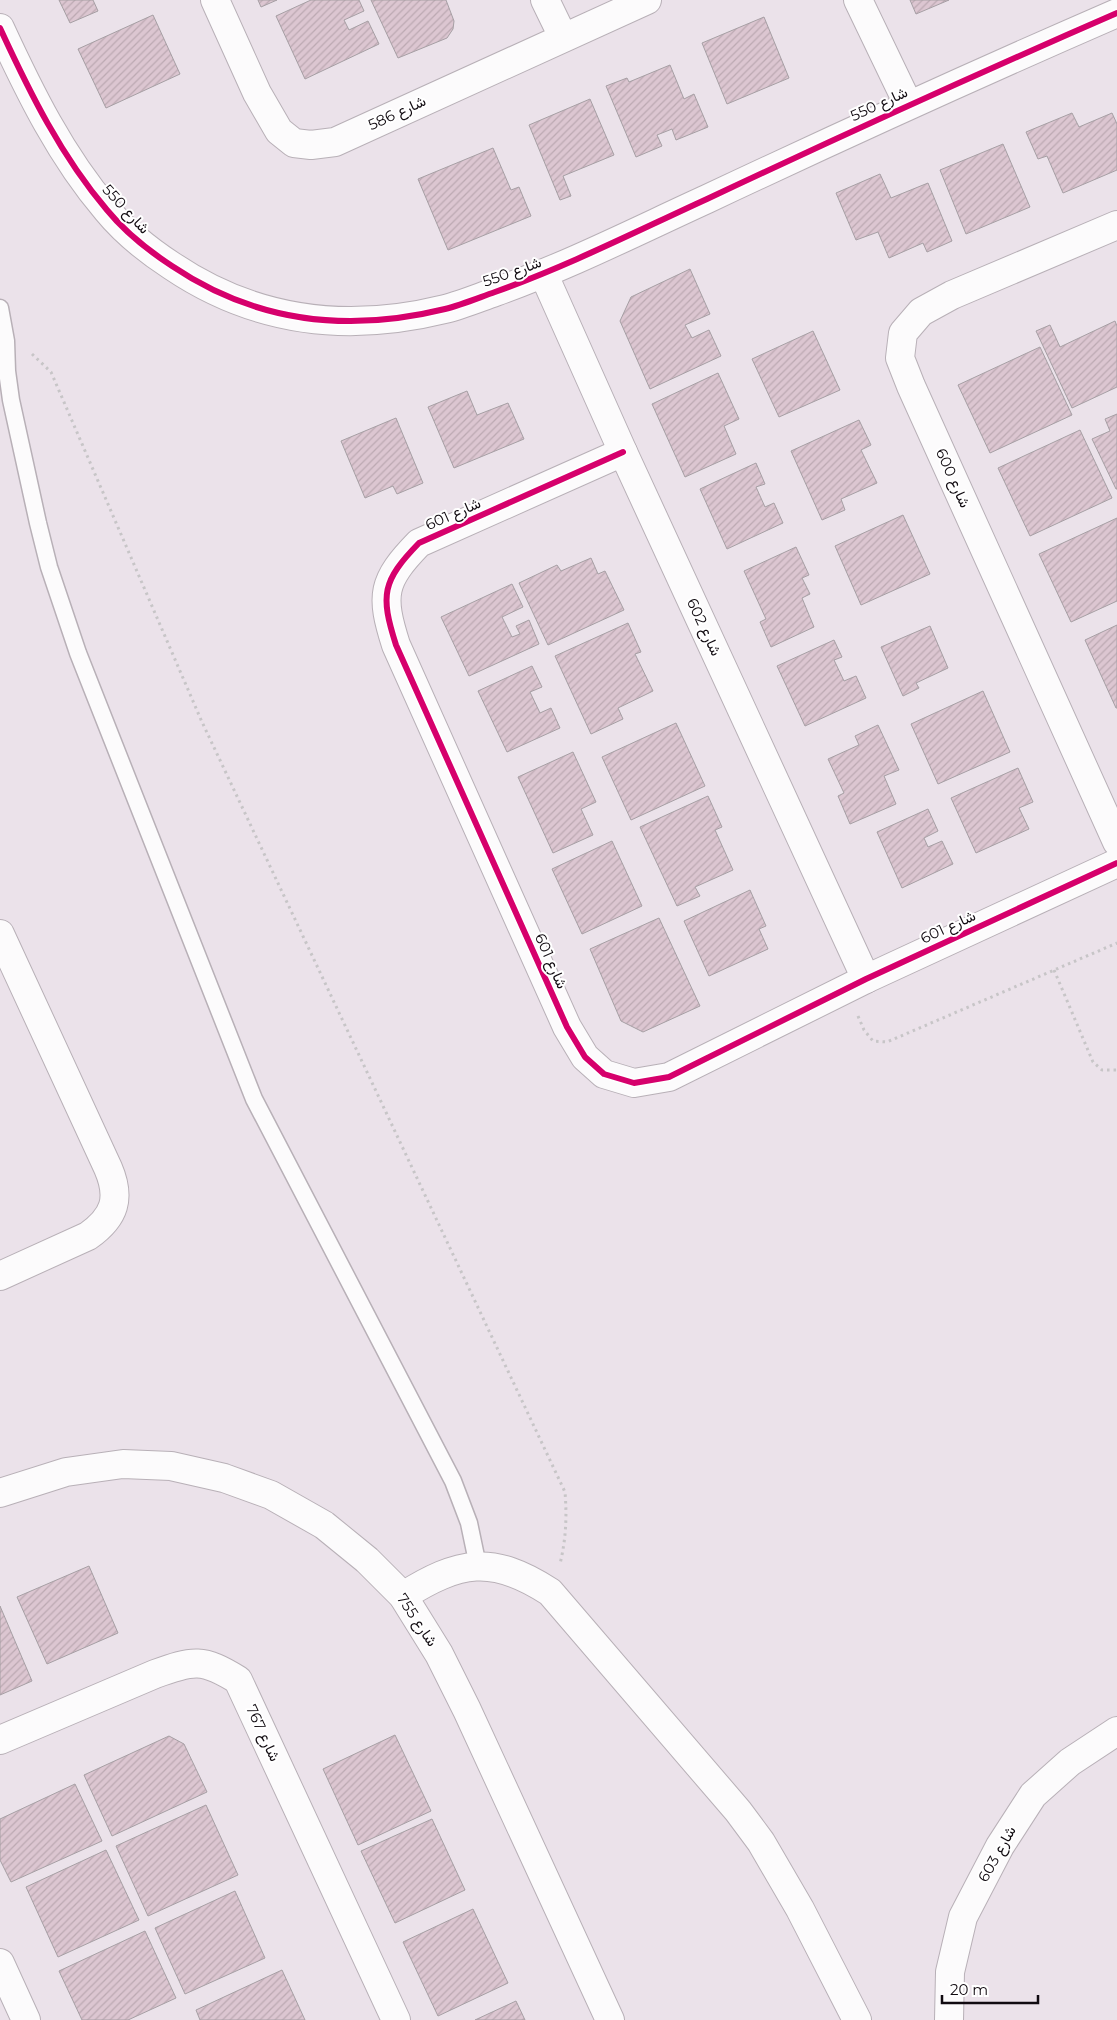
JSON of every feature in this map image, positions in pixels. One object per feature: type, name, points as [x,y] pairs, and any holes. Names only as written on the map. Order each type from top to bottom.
[{"type":"street","name":"شارع 586","points":[[215,0],[257,93],[279,131],[294,143],[311,145],[335,142],[647,0]]},
{"type":"street","points":[[545,0],[563,37]]},
{"type":"street","points":[[858,0],[908,104]]},
{"type":"street","name":"شارع 550","points":[[0,28],[48,125],[75,168],[109,213],[156,255],[194,281],[245,305],[295,317],[344,322],[394,318],[446,309],[544,275],[908,104],[1117,13]]},
{"type":"street","name":"شارع 600","points":[[1117,225],[952,295],[921,312],[904,333],[900,358],[1117,842]]},
{"type":"street","name":"شارع 602","points":[[544,275],[856,984]]},
{"type":"street","name":"شارع 601","points":[[623,452],[419,543],[400,562],[386,589],[387,618],[396,645],[567,1027],[585,1057],[604,1074],[634,1083],[669,1078],[856,984],[1117,863]]},
{"type":"street","points":[[0,934],[114,1181],[115,1195],[113,1208],[107,1219],[94,1232],[0,1276]]},
{"type":"street","name":"شارع 755","points":[[0,1493],[66,1472],[123,1464],[171,1466],[224,1478],[271,1495],[324,1525],[367,1560],[403,1596],[439,1654],[467,1710],[610,2020]]},
{"type":"street","points":[[403,1596],[429,1580],[452,1570],[478,1566],[504,1569],[528,1578],[550,1592],[738,1811],[761,1842],[796,1901],[857,2020]]},
{"type":"street","name":"شارع 767","points":[[0,1740],[155,1674],[181,1665],[200,1662],[222,1669],[238,1680],[396,2020]]},
{"type":"street","name":"شارع 603","points":[[949,2020],[950,1972],[963,1918],[1000,1846],[1033,1795],[1070,1762],[1117,1731]]},
{"type":"street","points":[[0,1963],[26,2020]]},
{"type":"lane","points":[[0,308],[6,341],[7,371],[11,400],[38,524],[49,567],[82,662],[250,1091],[453,1481],[469,1523],[478,1566]]},
{"type":"path","points":[[6,341],[31,354],[51,372],[202,722],[565,1492],[567,1518],[565,1544],[550,1592]]},
{"type":"path","points":[[856,984],[864,1030],[873,1041],[887,1042],[1117,942]]},
{"type":"path","points":[[1054,970],[1093,1062],[1102,1070],[1117,1070]]},
{"type":"building","points":[[59,0],[93,0],[98,11],[70,23]]},
{"type":"building","points":[[258,0],[277,0],[261,7]]},
{"type":"building","points":[[311,0],[359,0],[364,11],[344,20],[349,30],[368,21],[379,44],[305,79],[276,16]]},
{"type":"building","points":[[371,0],[446,0],[454,21],[453,29],[447,38],[398,58]]},
{"type":"building","points":[[910,0],[949,0],[916,14]]},
{"type":"building","points":[[153,15],[180,74],[106,108],[78,49]]},
{"type":"building","points":[[764,17],[789,78],[727,104],[702,43]]},
{"type":"building","points":[[670,65],[684,99],[694,94],[708,127],[676,140],[672,129],[657,135],[662,146],[636,157],[606,86],[627,78],[629,82]]},
{"type":"building","points":[[590,99],[614,155],[563,176],[571,196],[560,200],[529,125]]},
{"type":"building","points":[[1072,113],[1079,127],[1112,113],[1117,124],[1117,170],[1063,193],[1047,156],[1038,159],[1026,132]]},
{"type":"building","points":[[1003,144],[1030,207],[966,234],[940,170]]},
{"type":"building","points":[[493,148],[511,190],[519,187],[531,216],[448,250],[418,179]]},
{"type":"building","points":[[880,174],[891,198],[928,183],[952,241],[927,252],[923,243],[889,258],[878,232],[856,240],[836,193]]},
{"type":"building","points":[[690,269],[710,314],[685,325],[692,338],[709,330],[721,356],[650,389],[620,321],[631,297]]},
{"type":"building","points":[[1115,321],[1117,326],[1117,387],[1072,408],[1036,331],[1050,325],[1060,347]]},
{"type":"building","points":[[813,331],[840,390],[779,417],[752,359]]},
{"type":"building","points":[[1040,347],[1072,415],[990,453],[958,385]]},
{"type":"building","points":[[718,373],[739,419],[724,426],[736,454],[685,477],[652,404]]},
{"type":"building","points":[[467,391],[477,415],[508,403],[524,439],[454,468],[428,407]]},
{"type":"building","points":[[1117,414],[1116,489],[1092,439],[1110,431],[1105,419]]},
{"type":"building","points":[[396,418],[423,483],[397,494],[393,486],[365,498],[341,441]]},
{"type":"building","points":[[859,420],[871,445],[861,450],[877,483],[841,499],[845,510],[822,520],[791,451]]},
{"type":"building","points":[[1080,430],[1112,498],[1030,536],[998,468]]},
{"type":"building","points":[[756,463],[765,484],[756,487],[765,507],[774,503],[783,523],[727,549],[700,489]]},
{"type":"building","points":[[903,515],[930,574],[861,605],[835,546]]},
{"type":"building","points":[[1117,518],[1117,601],[1071,622],[1039,554]]},
{"type":"building","points":[[796,547],[809,575],[802,578],[810,594],[802,598],[814,627],[771,647],[760,622],[766,619],[744,571]]},
{"type":"building","points":[[591,558],[598,574],[605,571],[624,610],[548,645],[519,583],[557,565],[561,571]]},
{"type":"building","points":[[512,584],[523,607],[502,617],[512,637],[520,634],[516,626],[529,620],[539,644],[469,676],[441,617]]},
{"type":"building","points":[[628,623],[641,652],[635,654],[653,691],[618,708],[623,719],[591,734],[555,656]]},
{"type":"building","points":[[1117,625],[1117,708],[1116,708],[1085,640]]},
{"type":"building","points":[[930,626],[948,668],[916,683],[919,688],[903,696],[881,647]]},
{"type":"building","points":[[834,640],[842,657],[834,660],[844,681],[856,676],[866,698],[805,726],[777,666]]},
{"type":"building","points":[[532,666],[542,687],[530,692],[540,713],[551,708],[560,728],[507,752],[478,691]]},
{"type":"building","points":[[983,691],[1010,752],[938,784],[911,724]]},
{"type":"building","points":[[676,723],[705,786],[631,820],[602,757]]},
{"type":"building","points":[[878,725],[899,770],[884,776],[896,804],[850,824],[838,796],[844,793],[828,759],[859,745],[855,736]]},
{"type":"building","points":[[573,752],[596,802],[581,809],[593,835],[553,853],[518,777]]},
{"type":"building","points":[[1018,768],[1033,802],[1019,808],[1029,829],[976,853],[951,798]]},
{"type":"building","points":[[708,796],[722,827],[715,830],[733,870],[695,887],[700,896],[677,906],[640,827]]},
{"type":"building","points":[[928,809],[938,831],[924,838],[928,847],[942,841],[953,864],[902,888],[877,832]]},
{"type":"building","points":[[612,841],[642,906],[582,934],[552,869]]},
{"type":"building","points":[[750,890],[766,926],[759,929],[768,949],[709,976],[684,921]]},
{"type":"building","points":[[659,918],[700,1006],[643,1032],[621,1021],[590,949]]},
{"type":"building","points":[[89,1566],[118,1633],[47,1664],[17,1597]]},
{"type":"building","points":[[0,1606],[32,1681],[0,1695]]},
{"type":"building","points":[[395,1735],[431,1811],[358,1845],[323,1769]]},
{"type":"building","points":[[169,1736],[184,1744],[207,1792],[112,1836],[84,1775]]},
{"type":"building","points":[[75,1784],[102,1841],[11,1882],[0,1860],[0,1819]]},
{"type":"building","points":[[206,1805],[238,1875],[148,1916],[116,1846]]},
{"type":"building","points":[[432,1819],[465,1890],[395,1923],[361,1851]]},
{"type":"building","points":[[106,1850],[139,1920],[58,1957],[26,1887]]},
{"type":"building","points":[[235,1891],[265,1958],[185,1994],[155,1928]]},
{"type":"building","points":[[473,1909],[508,1983],[438,2016],[403,1942]]},
{"type":"building","points":[[145,1931],[176,1998],[128,2020],[82,2020],[59,1971]]},
{"type":"building","points":[[282,1970],[305,2020],[200,2020],[196,2010]]},
{"type":"building","points":[[516,2001],[525,2020],[475,2020]]},
{"type":"cycle path","points":[[0,28],[35,100],[61,146],[90,189],[129,233],[172,266],[204,285],[236,300],[269,311],[303,318],[338,321],[409,316],[451,307],[522,282],[602,248],[911,104],[1117,13]]},
{"type":"cycle path","points":[[623,452],[419,543],[391,579],[386,601],[396,645],[567,1027],[585,1057],[604,1074],[634,1083],[669,1077],[866,979],[1117,863]]}]
